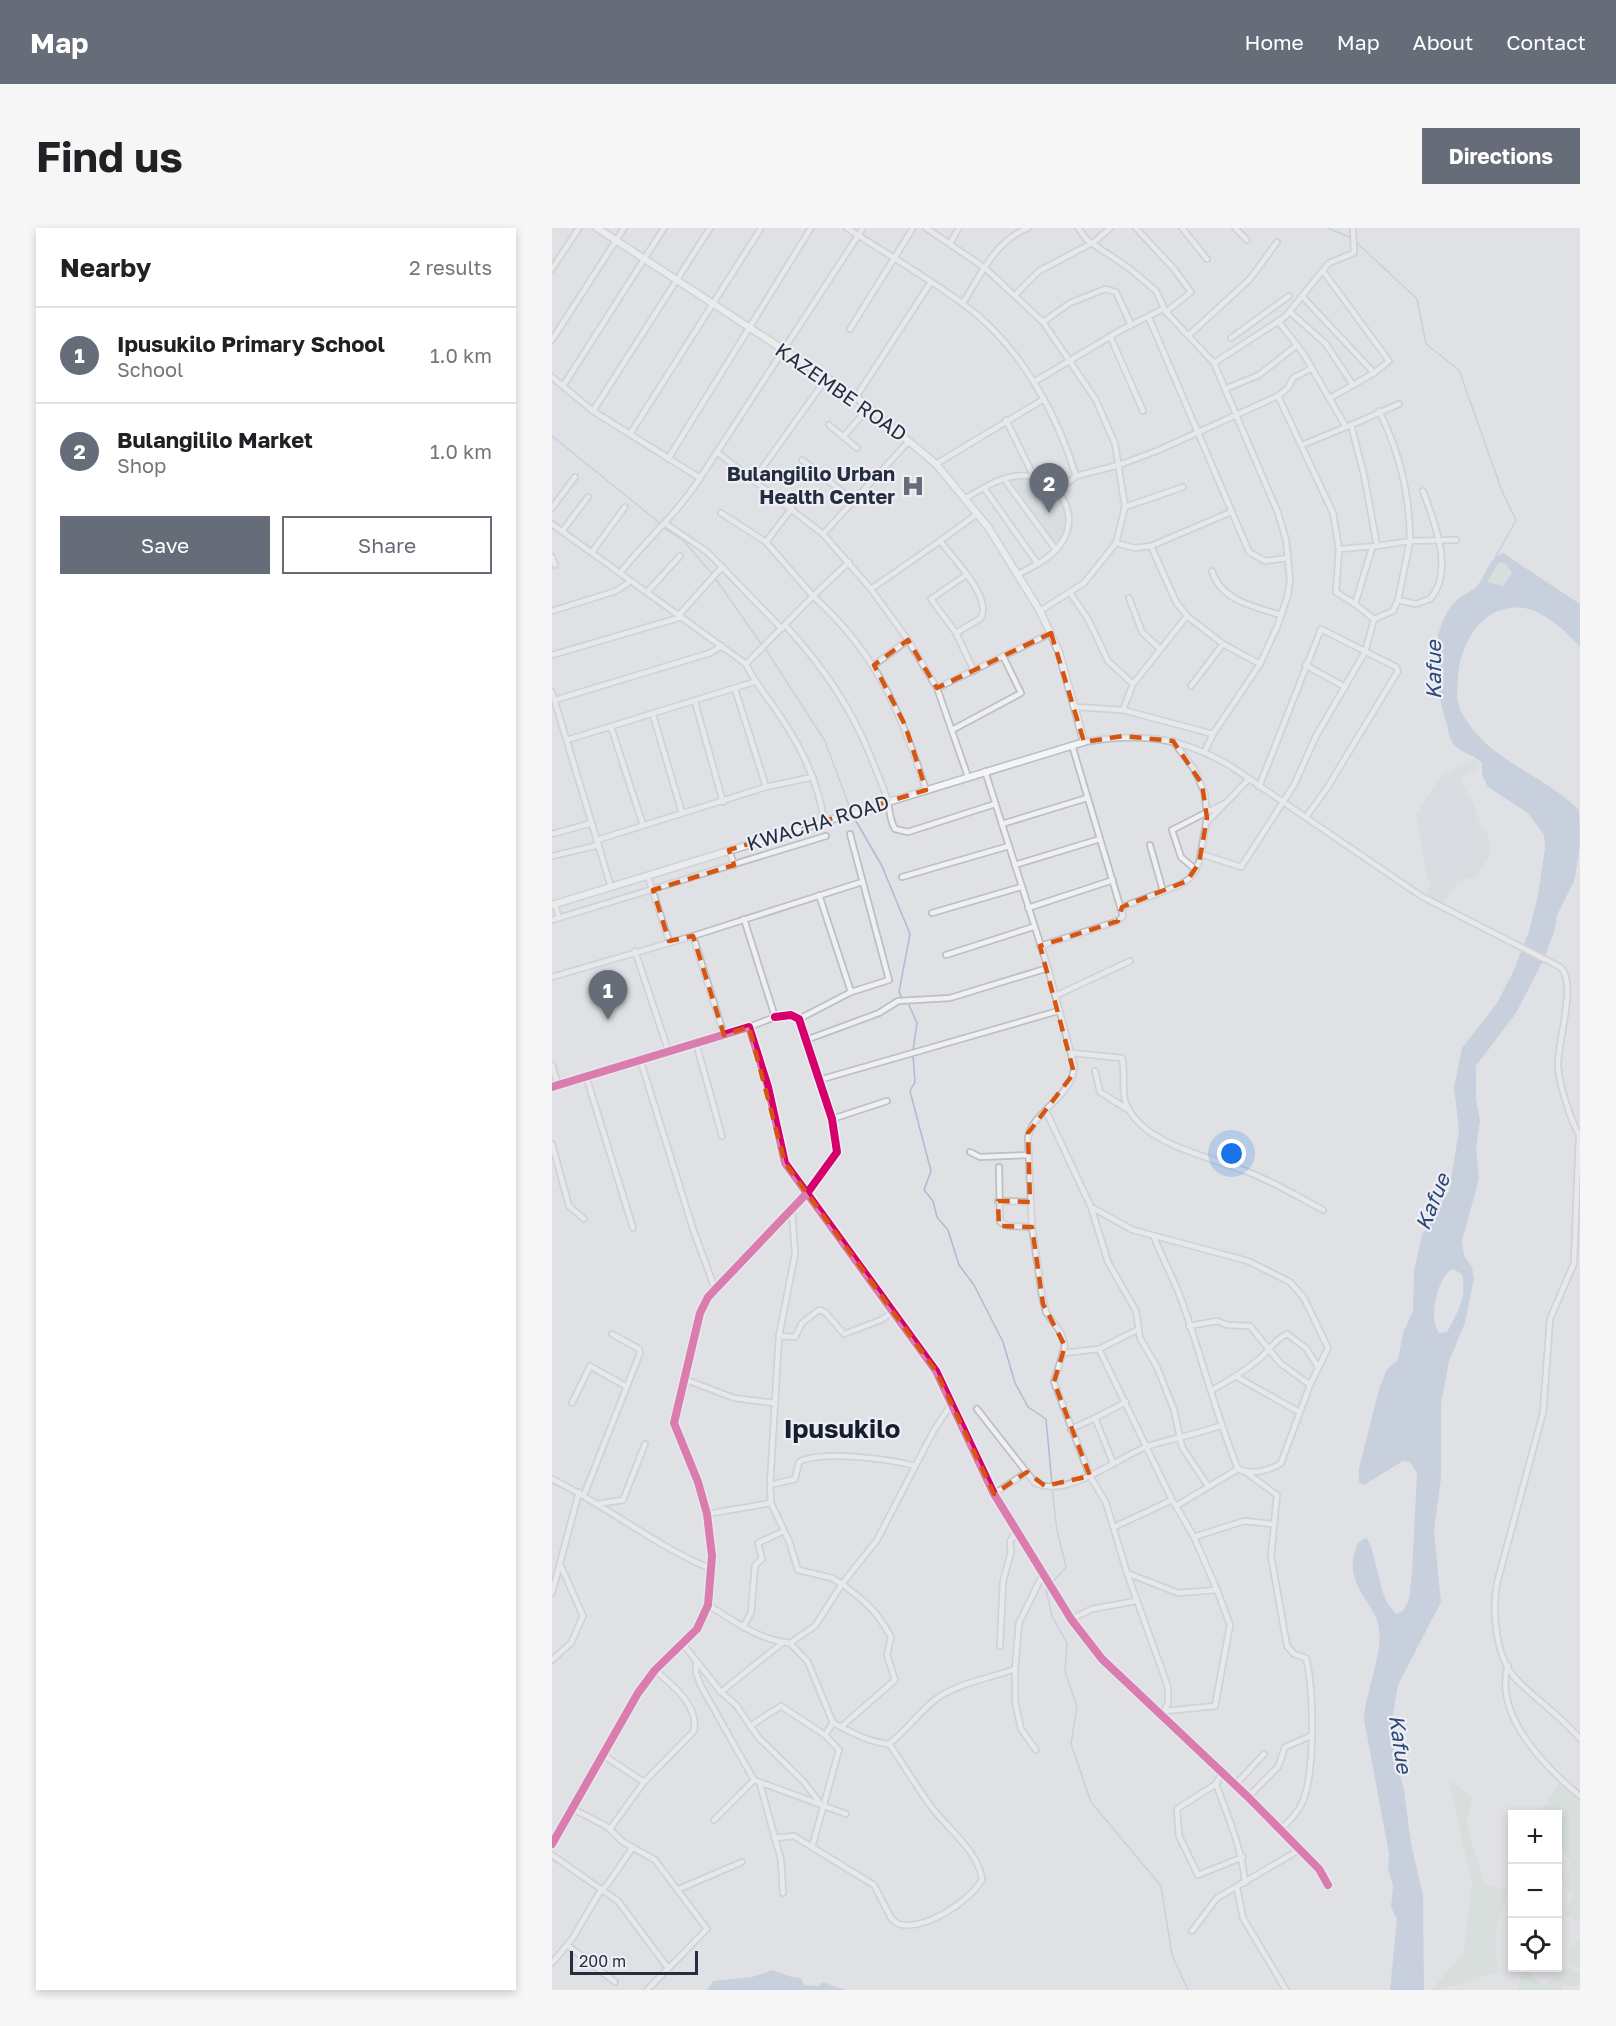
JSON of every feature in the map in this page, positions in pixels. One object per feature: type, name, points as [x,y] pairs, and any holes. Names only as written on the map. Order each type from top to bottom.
[{"type":"main road","name":"KAZEMBE ROAD","points":[[597,228],[856,397],[936,464],[966,498],[1018,574],[1040,611],[1051,633],[1076,707],[1084,742]]},
{"type":"main road","name":"KWACHA ROAD","points":[[554,905],[1084,742]]},
{"type":"street","points":[[552,269],[579,228]]},
{"type":"street","points":[[552,340],[624,228]]},
{"type":"street","points":[[563,386],[647,259],[664,228]]},
{"type":"street","points":[[593,411],[710,228]]},
{"type":"street","points":[[630,434],[760,228]]},
{"type":"street","points":[[668,459],[811,228]]},
{"type":"street","points":[[847,228],[963,303],[1004,343],[1044,399],[1062,434],[1076,476]]},
{"type":"street","points":[[620,573],[663,525],[718,453],[864,228]]},
{"type":"street","points":[[850,328],[913,228]]},
{"type":"street","points":[[926,228],[985,268],[1016,294],[1043,322],[1104,416],[1119,465],[1125,507],[1116,543],[1092,577],[1071,594],[1040,611]]},
{"type":"street","points":[[950,243],[959,228]]},
{"type":"street","points":[[963,303],[1003,242],[1021,229],[1028,228]]},
{"type":"street","points":[[1078,228],[1083,236],[1094,242],[1156,291],[1165,311],[1214,363],[1278,513],[1286,540],[1288,595],[1281,615],[1260,664],[1213,734],[1205,751]]},
{"type":"street","points":[[1016,294],[1039,271],[1094,242],[1110,228]]},
{"type":"street","points":[[1034,382],[1110,336],[1165,311],[1191,292],[1136,228]]},
{"type":"street","points":[[1182,228],[1207,259]]},
{"type":"street","points":[[1235,228],[1247,240]]},
{"type":"street","points":[[1214,363],[1290,312],[1329,263],[1354,253],[1353,228]]},
{"type":"street","points":[[1189,335],[1250,279],[1277,242]]},
{"type":"street","points":[[1323,271],[1388,360],[1374,373],[1330,398]]},
{"type":"street","points":[[856,397],[931,282]]},
{"type":"street","points":[[1043,322],[1070,303],[1106,289],[1116,292],[1131,325]]},
{"type":"street","points":[[1231,338],[1289,296]]},
{"type":"street","points":[[1302,296],[1374,373]]},
{"type":"street","points":[[1290,312],[1326,344],[1353,385]]},
{"type":"street","points":[[1149,318],[1250,552],[1265,561],[1288,558]]},
{"type":"street","points":[[1253,320],[1261,330]]},
{"type":"street","points":[[1278,321],[1297,345],[1348,426],[1364,475],[1374,547],[1355,604]]},
{"type":"street","points":[[1110,336],[1143,411]]},
{"type":"street","points":[[1225,389],[1259,375],[1297,345]]},
{"type":"street","points":[[1058,491],[1076,476],[1119,465],[1237,416],[1278,396],[1288,388],[1293,378],[1312,368]]},
{"type":"street","points":[[552,377],[593,411],[700,478]]},
{"type":"street","points":[[755,478],[826,378]]},
{"type":"street","points":[[1278,396],[1333,513],[1339,549],[1336,592],[1374,618]]},
{"type":"street","points":[[936,464],[1044,399]]},
{"type":"street","points":[[1302,445],[1399,404]]},
{"type":"street","points":[[844,436],[869,407]]},
{"type":"street","points":[[1374,618],[1393,611],[1398,600],[1410,541],[1410,518],[1393,438],[1379,411]]},
{"type":"street","points":[[1006,420],[1034,475]]},
{"type":"street","points":[[829,425],[857,448]]},
{"type":"street","points":[[824,534],[909,440]]},
{"type":"street","points":[[718,453],[755,478],[824,534],[871,589],[908,640],[937,688],[968,777]]},
{"type":"street","points":[[802,460],[854,501]]},
{"type":"street","points":[[966,498],[1004,479],[1034,475],[1047,481],[1058,491],[1069,513],[1070,522],[1066,536],[1056,550],[1038,564],[1018,574]]},
{"type":"street","points":[[552,508],[575,477]]},
{"type":"street","points":[[1004,479],[1056,550]]},
{"type":"street","points":[[1125,507],[1183,487]]},
{"type":"street","points":[[984,488],[1038,564]]},
{"type":"street","points":[[1398,600],[1419,603],[1432,598],[1442,566],[1438,541],[1423,490]]},
{"type":"street","points":[[563,530],[588,497]]},
{"type":"street","points":[[592,552],[625,507]]},
{"type":"street","points":[[766,542],[792,508]]},
{"type":"street","points":[[1116,543],[1135,548],[1151,546],[1231,512]]},
{"type":"street","points":[[721,513],[766,542],[813,596],[840,622],[874,665],[905,725],[926,790]]},
{"type":"street","points":[[871,589],[976,514]]},
{"type":"street","points":[[552,524],[648,591],[746,664],[754,682],[784,722],[813,777],[824,821]]},
{"type":"street","points":[[663,525],[706,551],[817,661],[846,703],[888,801],[890,819],[895,829],[908,832],[995,804]]},
{"type":"street","points":[[1339,549],[1374,547],[1410,541],[1456,540]]},
{"type":"street","points":[[940,541],[981,597],[984,612],[981,618],[956,633]]},
{"type":"street","points":[[1151,546],[1176,602],[1187,616],[1223,644],[1260,664]]},
{"type":"street","points":[[648,591],[680,556]]},
{"type":"street","points":[[552,557],[555,565]]},
{"type":"street","points":[[746,664],[849,562]]},
{"type":"street","points":[[552,655],[680,616],[722,567]]},
{"type":"street","points":[[1212,571],[1215,582],[1231,596],[1252,606],[1281,615]]},
{"type":"street","points":[[966,575],[931,599],[956,633],[974,671]]},
{"type":"street","points":[[552,611],[616,591],[631,581]]},
{"type":"street","points":[[1071,594],[1088,619],[1108,661],[1133,684]]},
{"type":"street","points":[[1129,598],[1142,632],[1160,649]]},
{"type":"street","points":[[1123,710],[1133,684],[1187,616]]},
{"type":"street","points":[[1201,854],[1239,868],[1294,785],[1316,736],[1365,652],[1374,618]]},
{"type":"street","points":[[1259,787],[1321,628],[1398,671],[1332,780],[1306,817]]},
{"type":"street","points":[[937,688],[1051,633]]},
{"type":"street","points":[[874,665],[908,640]]},
{"type":"street","points":[[1191,686],[1223,644]]},
{"type":"street","points":[[555,700],[710,653],[722,646]]},
{"type":"street","points":[[952,730],[1019,696],[1021,688],[1003,656]]},
{"type":"street","points":[[1305,665],[1345,687]]},
{"type":"street","points":[[567,740],[754,682]]},
{"type":"street","points":[[735,689],[765,787]]},
{"type":"street","points":[[552,692],[611,887]]},
{"type":"street","points":[[695,702],[723,801]]},
{"type":"street","points":[[1076,707],[1123,710],[1213,734]]},
{"type":"street","points":[[652,715],[682,813]]},
{"type":"street","points":[[552,722],[560,719]]},
{"type":"street","points":[[611,727],[643,825]]},
{"type":"street","points":[[1084,742],[1123,736],[1173,741],[1205,751],[1421,896],[1560,967],[1567,975],[1568,990],[1558,1066],[1579,1136],[1574,1263],[1550,1319],[1543,1413],[1496,1592],[1497,1626],[1503,1656],[1516,1680],[1580,1739]]},
{"type":"street","points":[[1122,907],[1187,881],[1196,870],[1201,854],[1207,810],[1198,777],[1173,741]]},
{"type":"street","points":[[1040,946],[1118,921],[1123,915],[1072,745]]},
{"type":"street","points":[[986,771],[1033,927],[1048,968],[1058,1011],[1072,1053],[1072,1078],[1028,1133],[1032,1227],[1043,1304],[1063,1338],[1064,1353],[1054,1382],[1090,1476],[1106,1503],[1136,1601],[1168,1687],[1169,1697],[1164,1713]]},
{"type":"street","points":[[552,856],[765,787],[813,777]]},
{"type":"street","points":[[1207,822],[1248,780]]},
{"type":"street","points":[[1002,824],[1087,798]]},
{"type":"street","points":[[1196,870],[1181,857],[1172,830],[1207,810],[1224,804]]},
{"type":"street","points":[[552,834],[592,823]]},
{"type":"street","points":[[799,1019],[851,992],[890,979],[850,834]]},
{"type":"street","points":[[552,920],[826,836]]},
{"type":"street","points":[[1015,865],[1100,839]]},
{"type":"street","points":[[1150,845],[1163,891]]},
{"type":"street","points":[[902,877],[1009,846]]},
{"type":"street","points":[[729,850],[734,865]]},
{"type":"street","points":[[648,877],[669,941]]},
{"type":"street","points":[[1028,908],[1113,880]]},
{"type":"street","points":[[552,977],[669,941],[693,936],[862,882]]},
{"type":"street","points":[[932,913],[1021,887]]},
{"type":"street","points":[[819,896],[851,992]]},
{"type":"street","points":[[554,905],[559,918]]},
{"type":"street","points":[[744,919],[775,1017]]},
{"type":"street","points":[[946,955],[1033,927]]},
{"type":"street","points":[[693,936],[724,1035]]},
{"type":"street","points":[[635,951],[668,1050]]},
{"type":"street","points":[[1055,996],[1130,961]]},
{"type":"street","points":[[806,1040],[879,1013],[898,1001],[950,998],[1048,968]]},
{"type":"street","points":[[819,1080],[1058,1011]]},
{"type":"street","points":[[552,1087],[668,1050],[724,1035],[775,1017],[791,1015],[799,1019],[832,1119],[837,1152],[792,1211],[715,1289],[700,1313],[674,1423],[676,1435],[698,1482],[707,1514],[712,1556],[708,1605],[703,1620],[655,1670],[639,1693],[552,1844]]},
{"type":"street","points":[[749,1027],[768,1087],[783,1159],[936,1371],[994,1494],[1071,1619],[1102,1659],[1164,1713],[1221,1774],[1248,1797],[1319,1869],[1328,1885]]},
{"type":"street","points":[[696,1043],[722,1136]]},
{"type":"street","points":[[1072,1053],[1122,1058],[1128,1109]]},
{"type":"street","points":[[640,1059],[693,1230],[715,1289]]},
{"type":"street","points":[[552,1065],[558,1085]]},
{"type":"street","points":[[1095,1071],[1100,1092],[1128,1109],[1152,1132],[1196,1155],[1219,1160],[1255,1175],[1323,1210]]},
{"type":"street","points":[[586,1076],[633,1228]]},
{"type":"street","points":[[832,1119],[887,1101]]},
{"type":"street","points":[[1046,1112],[1091,1207],[1108,1262],[1136,1311],[1137,1330],[1143,1346],[1157,1367],[1174,1410],[1180,1439],[1186,1454],[1208,1486]]},
{"type":"street","points":[[552,1144],[569,1206],[584,1219]]},
{"type":"street","points":[[970,1152],[980,1157],[1029,1155]]},
{"type":"street","points":[[999,1167],[998,1201],[1002,1225],[1032,1227]]},
{"type":"street","points":[[998,1201],[1030,1202]]},
{"type":"street","points":[[1091,1207],[1123,1226],[1154,1237],[1248,1261],[1290,1282],[1304,1298],[1326,1343],[1327,1353],[1310,1385],[1281,1463],[1272,1468],[1247,1473]]},
{"type":"street","points":[[792,1211],[794,1259],[779,1336],[770,1485],[771,1503],[798,1570],[832,1578],[842,1584],[876,1611],[891,1637],[887,1655],[895,1680],[841,1726]]},
{"type":"street","points":[[1154,1237],[1179,1294],[1212,1390],[1220,1426],[1238,1469],[1277,1494],[1271,1566],[1287,1646],[1306,1661],[1311,1736],[1304,1799],[1297,1812],[1280,1830]]},
{"type":"street","points":[[779,1336],[795,1337],[802,1323],[819,1310],[825,1312],[844,1334],[881,1320],[894,1311]]},
{"type":"street","points":[[1189,1326],[1217,1321],[1227,1325],[1246,1324],[1253,1329],[1268,1351],[1310,1385]]},
{"type":"street","points":[[1064,1353],[1099,1349],[1137,1330]]},
{"type":"street","points":[[552,1593],[581,1494],[640,1351],[612,1334]]},
{"type":"street","points":[[1212,1390],[1237,1377],[1282,1336],[1289,1334],[1306,1348],[1318,1367]]},
{"type":"street","points":[[1099,1349],[1172,1500],[1194,1537],[1230,1625],[1215,1706],[1164,1713]]},
{"type":"street","points":[[572,1403],[590,1366],[627,1387]]},
{"type":"street","points":[[1237,1377],[1299,1412]]},
{"type":"street","points":[[684,1379],[734,1398],[775,1403]]},
{"type":"street","points":[[1071,1429],[1126,1402]]},
{"type":"street","points":[[708,1605],[743,1627],[782,1643],[790,1643],[815,1626],[842,1584],[877,1540],[915,1466],[952,1403]]},
{"type":"street","points":[[977,1409],[1035,1483],[1045,1486],[1073,1482],[1148,1447],[1220,1426]]},
{"type":"street","points":[[1095,1418],[1113,1463]]},
{"type":"street","points":[[597,1504],[623,1500],[645,1444]]},
{"type":"street","points":[[770,1485],[795,1479],[799,1462],[817,1457],[883,1459],[915,1466]]},
{"type":"street","points":[[1176,1506],[1238,1469]]},
{"type":"street","points":[[994,1494],[1027,1472]]},
{"type":"street","points":[[552,1479],[581,1494],[678,1555],[711,1569]]},
{"type":"street","points":[[1114,1527],[1172,1500]]},
{"type":"street","points":[[707,1514],[771,1503]]},
{"type":"street","points":[[1194,1537],[1244,1521],[1273,1524]]},
{"type":"street","points":[[743,1627],[751,1613],[755,1567],[762,1559],[758,1543],[784,1531]]},
{"type":"street","points":[[1000,1646],[1003,1581],[1011,1552],[1010,1540],[1017,1532]]},
{"type":"street","points":[[552,1660],[571,1643],[583,1616],[560,1564]]},
{"type":"street","points":[[1127,1573],[1178,1593],[1217,1590]]},
{"type":"street","points":[[1036,1750],[1021,1729],[1015,1701],[1015,1669],[1018,1623],[1043,1574]]},
{"type":"street","points":[[1071,1619],[1092,1609],[1136,1601]]},
{"type":"street","points":[[682,1643],[750,1726],[804,1782],[821,1804]]},
{"type":"street","points":[[721,1692],[782,1643]]},
{"type":"street","points":[[774,1838],[792,1835],[874,1885],[893,1921],[904,1926],[923,1925],[931,1921],[981,1882],[982,1878],[977,1865],[958,1838],[932,1808],[889,1744],[862,1738],[833,1723],[808,1662],[790,1643]]},
{"type":"street","points":[[696,1662],[701,1686],[754,1780],[846,1814]]},
{"type":"street","points":[[1508,1665],[1504,1686],[1515,1721],[1554,1773],[1580,1796]]},
{"type":"street","points":[[889,1744],[938,1697],[1015,1669]]},
{"type":"street","points":[[610,1829],[644,1782],[695,1728],[686,1701],[655,1670]]},
{"type":"street","points":[[750,1726],[781,1706],[825,1735],[840,1753],[821,1804],[812,1847]]},
{"type":"street","points":[[825,1735],[833,1723]]},
{"type":"street","points":[[1248,1797],[1278,1767],[1285,1747],[1311,1736]]},
{"type":"street","points":[[1235,1785],[1264,1754]]},
{"type":"street","points":[[603,1755],[644,1782]]},
{"type":"street","points":[[1221,1774],[1216,1784],[1177,1809],[1180,1838],[1197,1875],[1243,1857]]},
{"type":"street","points":[[714,1820],[754,1780]]},
{"type":"street","points":[[760,1784],[781,1860],[783,1893]]},
{"type":"street","points":[[1216,1784],[1243,1857],[1245,1883]]},
{"type":"street","points":[[573,1809],[610,1829],[618,1839],[655,1860],[708,1930],[647,1990]]},
{"type":"street","points":[[552,1963],[567,1945],[601,1890],[607,1885],[633,1847]]},
{"type":"street","points":[[1192,1931],[1215,1901],[1299,1850]]},
{"type":"street","points":[[552,1855],[621,1905],[668,1968]]},
{"type":"street","points":[[679,1889],[742,1862]]},
{"type":"street","points":[[1237,1888],[1243,1918],[1286,1990]]},
{"type":"street","points":[[567,1945],[615,1982]]},
{"type":"highlighted area","points":[[1051,633],[1084,742],[1123,736],[1173,741],[1202,784],[1207,818],[1199,863],[1187,881],[1122,907],[1118,921],[1040,946],[1074,1073],[1028,1133],[1030,1202],[998,1201],[999,1226],[1032,1227],[1043,1304],[1065,1346],[1054,1382],[1090,1476],[1045,1486],[1027,1472],[994,1494],[936,1371],[785,1163],[749,1027],[724,1035],[693,936],[669,941],[653,890],[734,865],[729,850],[926,790],[905,725],[874,665],[908,640],[937,688]]},
{"type":"shaded area","points":[[1028,479],[1048,486],[1063,507],[1066,518],[1061,537],[1056,543],[1011,480]]},
{"type":"shaded area","points":[[1499,562],[1506,564],[1512,573],[1503,586],[1486,582]]},
{"type":"shaded area","points":[[1475,760],[1479,769],[1465,775],[1461,782],[1474,804],[1482,828],[1487,833],[1491,854],[1476,877],[1458,881],[1443,903],[1428,895],[1427,891],[1432,882],[1427,878],[1416,814],[1442,774]]},
{"type":"shaded area","points":[[1449,1780],[1473,1798],[1466,1822],[1485,1885],[1508,1890],[1495,1933],[1498,1972],[1440,1990],[1431,1990],[1463,1955],[1472,1885]]},
{"type":"shaded area","points":[[1561,1780],[1580,1796],[1580,1916],[1577,1921],[1564,1915],[1574,1895],[1564,1886],[1571,1864],[1562,1847],[1562,1810],[1542,1809]]},
{"type":"shaded area","points":[[1580,1939],[1580,1967],[1570,1965],[1569,1950]]},
{"type":"shaded area","points":[[1568,1967],[1580,1973],[1580,1983],[1576,1986],[1563,1985],[1562,1990],[1517,1990],[1523,1972],[1528,1972],[1544,1987]]},
{"type":"water","points":[[1503,553],[1580,604],[1580,647],[1555,623],[1532,610],[1509,608],[1497,612],[1476,628],[1463,652],[1459,666],[1458,704],[1472,728],[1485,742],[1500,755],[1565,797],[1579,810],[1580,843],[1575,879],[1557,915],[1555,929],[1544,959],[1516,1013],[1476,1066],[1476,1099],[1480,1121],[1476,1149],[1479,1179],[1462,1241],[1464,1256],[1472,1267],[1474,1279],[1465,1323],[1449,1361],[1441,1404],[1441,1478],[1434,1531],[1441,1602],[1398,1685],[1392,1720],[1395,1756],[1404,1790],[1411,1843],[1423,1896],[1424,1990],[1390,1990],[1397,1919],[1391,1907],[1393,1887],[1388,1868],[1389,1854],[1364,1719],[1377,1658],[1379,1634],[1375,1615],[1357,1584],[1353,1566],[1356,1546],[1367,1538],[1388,1604],[1396,1614],[1403,1611],[1409,1599],[1412,1574],[1417,1473],[1410,1462],[1403,1461],[1364,1485],[1359,1482],[1359,1468],[1379,1389],[1387,1369],[1398,1360],[1403,1333],[1413,1311],[1414,1270],[1422,1235],[1449,1191],[1459,1130],[1454,1088],[1462,1048],[1497,1003],[1514,970],[1529,931],[1538,896],[1545,848],[1544,835],[1528,813],[1488,787],[1482,775],[1482,763],[1452,742],[1439,695],[1435,665],[1438,635],[1450,608],[1478,585],[1498,556]],"holes":[[[1499,562],[1506,564],[1512,573],[1503,586],[1487,582]],[[1453,1269],[1462,1274],[1462,1297],[1458,1311],[1447,1332],[1439,1333],[1434,1318],[1436,1299],[1443,1280]]]},
{"type":"water","points":[[773,1970],[801,1978],[804,1985],[819,1986],[822,1982],[846,1990],[707,1990],[713,1981],[752,1977]]},
{"type":"waterway","points":[[1328,228],[1351,238]]},
{"type":"waterway","points":[[1355,241],[1417,299],[1426,344],[1459,370],[1502,491],[1516,520],[1495,558]]},
{"type":"waterway","points":[[552,436],[661,524]]},
{"type":"waterway","points":[[664,528],[683,540],[713,575]]},
{"type":"waterway","points":[[715,578],[762,645]]},
{"type":"waterway","points":[[765,648],[825,741],[851,811]]},
{"type":"waterway","points":[[853,816],[882,866],[910,934],[899,992],[902,998]]},
{"type":"waterway","points":[[909,1005],[917,1023],[913,1050]]},
{"type":"waterway","points":[[913,1056],[915,1082],[910,1091],[931,1171],[924,1190],[933,1201],[937,1217],[948,1230],[959,1265],[974,1285],[1003,1342],[1015,1383],[1028,1407],[1046,1419],[1052,1484]]},
{"type":"waterway","points":[[1052,1488],[1057,1530],[1066,1567],[1052,1583]]},
{"type":"waterway","points":[[1049,1587],[1046,1590],[1052,1616],[1067,1643],[1065,1672],[1077,1706],[1071,1744],[1091,1802],[1161,1886],[1172,1955],[1188,1990]]},
{"type":"cycle path","points":[[552,1844],[638,1693],[655,1670],[697,1629],[708,1605],[712,1556],[707,1514],[698,1482],[674,1423],[700,1313],[708,1297],[808,1192],[837,1152],[832,1119],[799,1019],[791,1015],[775,1017]]},
{"type":"cycle path","points":[[552,1087],[749,1027],[768,1087],[785,1163],[936,1371],[994,1494],[1071,1619],[1102,1659],[1248,1797],[1319,1869],[1328,1885]]},
{"type":"place","name":"Bulangililo Urban Health Center","points":[[913,486]]},
{"type":"place","name":"Bulangililo Market","points":[[1049,513]]},
{"type":"place","name":"Ipusukilo Primary School","points":[[608,1020]]},
{"type":"district","name":"Ipusukilo","points":[[842,1429]]},
{"type":"water label","name":"Kafue","points":[[1434,670]]},
{"type":"water label","name":"Kafue","points":[[1433,1202]]},
{"type":"water label","name":"Kafue","points":[[1400,1744]]}]
